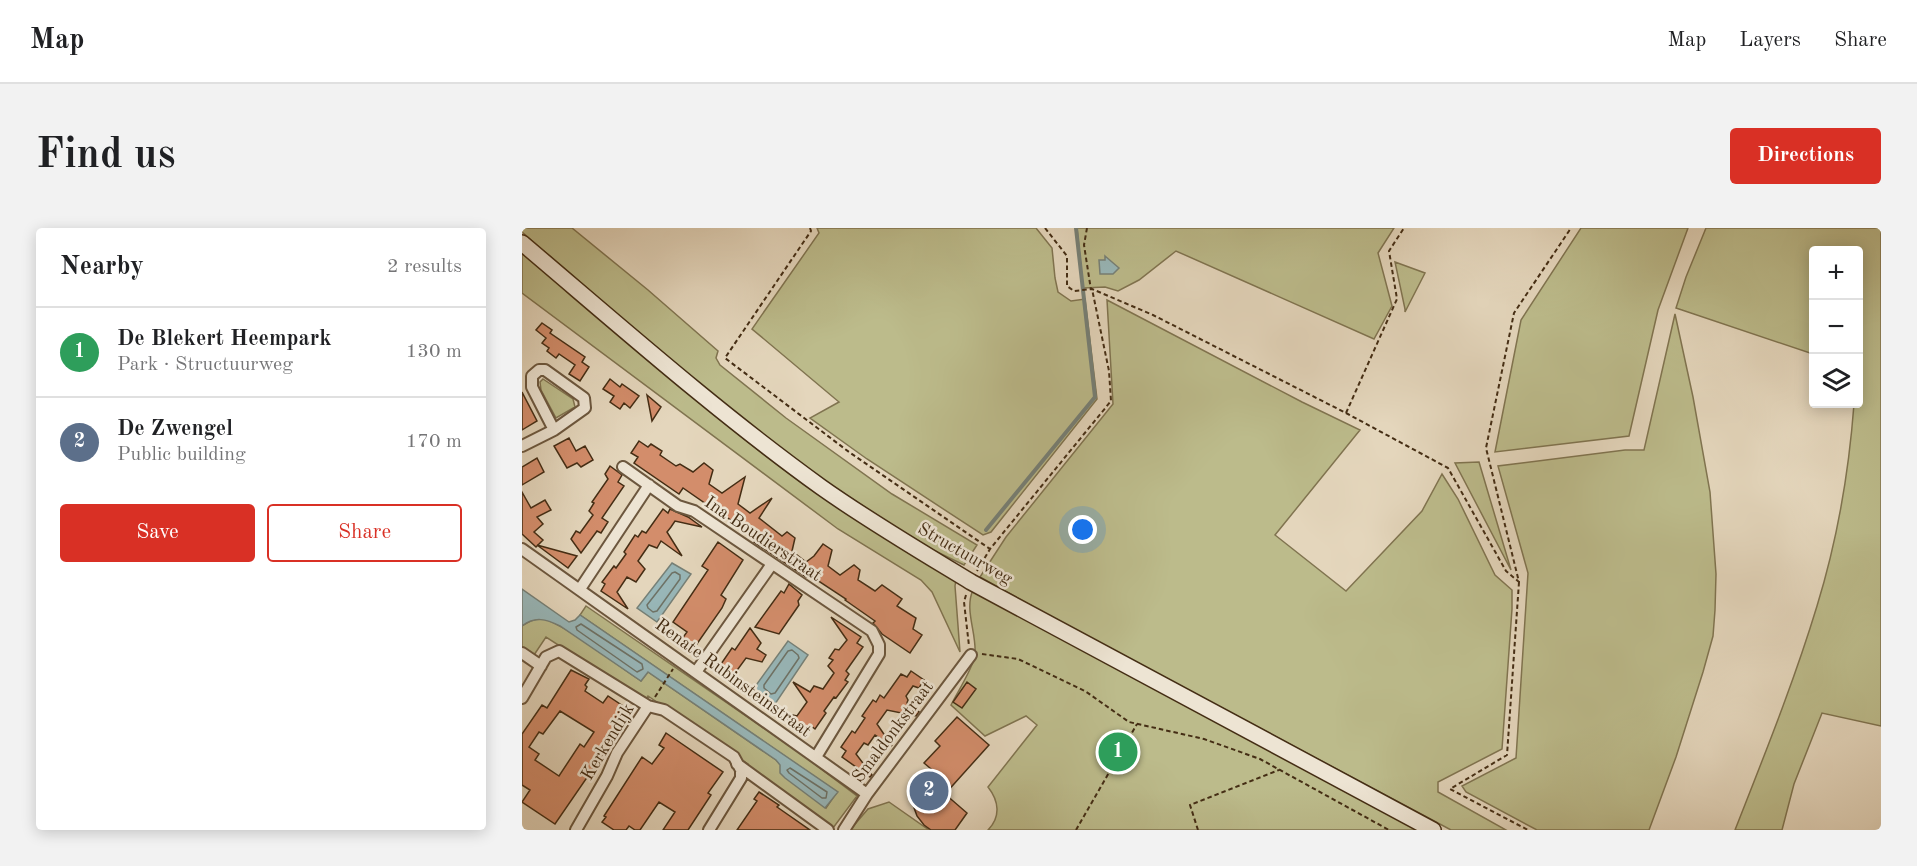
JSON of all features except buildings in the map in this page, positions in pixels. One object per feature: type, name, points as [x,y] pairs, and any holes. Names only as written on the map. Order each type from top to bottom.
[{"type":"main road","name":"Structuurweg","points":[[522,243],[723,413],[822,488],[904,541],[971,582],[1433,830]]},
{"type":"street","points":[[522,446],[554,430],[582,411],[586,402],[584,398],[545,370],[539,370],[532,376],[532,387],[554,430]]},
{"type":"street","name":"Ina Boudierstraat","points":[[623,467],[678,506],[694,511],[872,631],[879,645],[879,654],[816,757]]},
{"type":"street","points":[[580,589],[649,485]]},
{"type":"street","name":"Renate Rubinsteinstraat","points":[[522,549],[867,794]]},
{"type":"street","points":[[696,672],[772,564]]},
{"type":"street","points":[[522,698],[546,657],[558,651],[648,706]]},
{"type":"street","points":[[522,653],[541,666]]},
{"type":"street","name":"Smaldonkstraat","points":[[844,830],[867,794],[971,655]]},
{"type":"street","name":"Kerkendijk","points":[[576,830],[607,776],[617,753],[648,706],[664,710],[734,757],[737,764]]},
{"type":"street","points":[[709,830],[741,778],[741,770],[737,764]]},
{"type":"street","points":[[737,764],[828,830]]},
{"type":"path","points":[[810,228],[725,358],[849,452],[990,549]]},
{"type":"path","points":[[1046,228],[1067,256],[1067,286],[1074,291],[1092,289],[1153,315],[1346,413],[1448,468],[1506,570],[1519,582]]},
{"type":"path","points":[[1087,228],[1084,245],[1109,371],[1111,400],[990,549],[971,582],[964,602],[971,655],[1018,659],[1085,691],[1129,722],[1204,739],[1260,759],[1389,830]]},
{"type":"path","points":[[1346,413],[1397,299],[1389,251],[1404,228]]},
{"type":"path","points":[[1528,830],[1450,789],[1507,755],[1520,584],[1486,448],[1514,314],[1571,228]]},
{"type":"path","points":[[657,694],[672,670]]},
{"type":"path","points":[[1076,830],[1137,724]]},
{"type":"path","points":[[1198,830],[1190,805],[1279,770]]},
{"type":"shaded area","points":[[522,228],[572,228],[718,351],[716,358],[720,365],[786,418],[892,494],[977,545],[964,565],[931,549],[892,525],[819,477],[735,416],[522,232]]},
{"type":"shaded area","points":[[817,228],[1036,228],[1052,248],[1058,292],[1071,301],[1085,299],[1097,399],[991,532],[983,535],[867,459],[810,418],[839,402],[752,329],[819,233]]},
{"type":"shaded area","points":[[1077,228],[1394,228],[1378,253],[1392,306],[1374,339],[1176,251],[1139,280],[1118,291],[1105,287],[1083,288]]},
{"type":"shaded area","points":[[1581,228],[1688,228],[1658,310],[1629,436],[1495,452],[1521,320]]},
{"type":"shaded area","points":[[1706,228],[1881,228],[1881,726],[1822,713],[1794,784],[1782,830],[1735,830],[1808,634],[1836,531],[1849,455],[1854,408],[1863,408],[1863,246],[1809,246],[1809,353],[1676,308]]},
{"type":"shaded area","points":[[522,253],[693,398],[763,454],[857,520],[956,580],[960,652],[932,592],[921,580],[838,529],[522,293]]},
{"type":"shaded area","points":[[1395,262],[1425,273],[1405,312],[1405,309]]},
{"type":"shaded area","points":[[1107,300],[1360,430],[1275,535],[1346,591],[1422,511],[1442,474],[1458,499],[1495,575],[1512,590],[1512,609],[1502,749],[1438,782],[1438,792],[1506,830],[1451,830],[980,577],[1006,537],[1113,404]]},
{"type":"shaded area","points":[[1675,314],[1710,492],[1716,574],[1713,636],[1676,757],[1649,830],[1537,830],[1466,792],[1462,786],[1516,758],[1528,573],[1498,466],[1625,450],[1644,450]]},
{"type":"shaded area","points":[[543,379],[573,399],[575,407],[556,418],[541,390],[540,382]]},
{"type":"shaded area","points":[[1479,462],[1511,570],[1455,463]]},
{"type":"shaded area","points":[[973,590],[1418,830],[988,830],[995,820],[997,809],[988,787],[1037,725],[1026,716],[985,736],[951,705],[969,672],[975,655],[970,614]]},
{"type":"shaded area","points":[[586,606],[800,753],[857,796],[833,828],[746,772],[748,764],[648,696],[645,701],[546,637],[534,655],[522,651],[522,626],[529,622],[543,619],[564,628],[641,681],[648,672],[776,760],[826,808],[837,792],[580,615]]},
{"type":"shaded area","points":[[889,802],[929,830],[850,830],[868,809]]},
{"type":"water","points":[[1105,256],[1119,268],[1113,274],[1100,274],[1099,260],[1105,260]]},
{"type":"water","points":[[672,563],[691,574],[657,622],[637,608]]},
{"type":"water","points":[[522,589],[569,622],[580,615],[838,792],[825,808],[785,778],[780,773],[780,765],[776,760],[648,672],[641,681],[560,626],[550,622],[536,620],[522,626]]},
{"type":"water","points":[[788,641],[808,655],[775,704],[754,688]]},
{"type":"waterway","points":[[986,530],[1095,397],[1076,228]]},
{"type":"place","name":"De Blekert Heempark","points":[[1118,752]]},
{"type":"place","name":"De Zwengel","points":[[929,791]]}]
